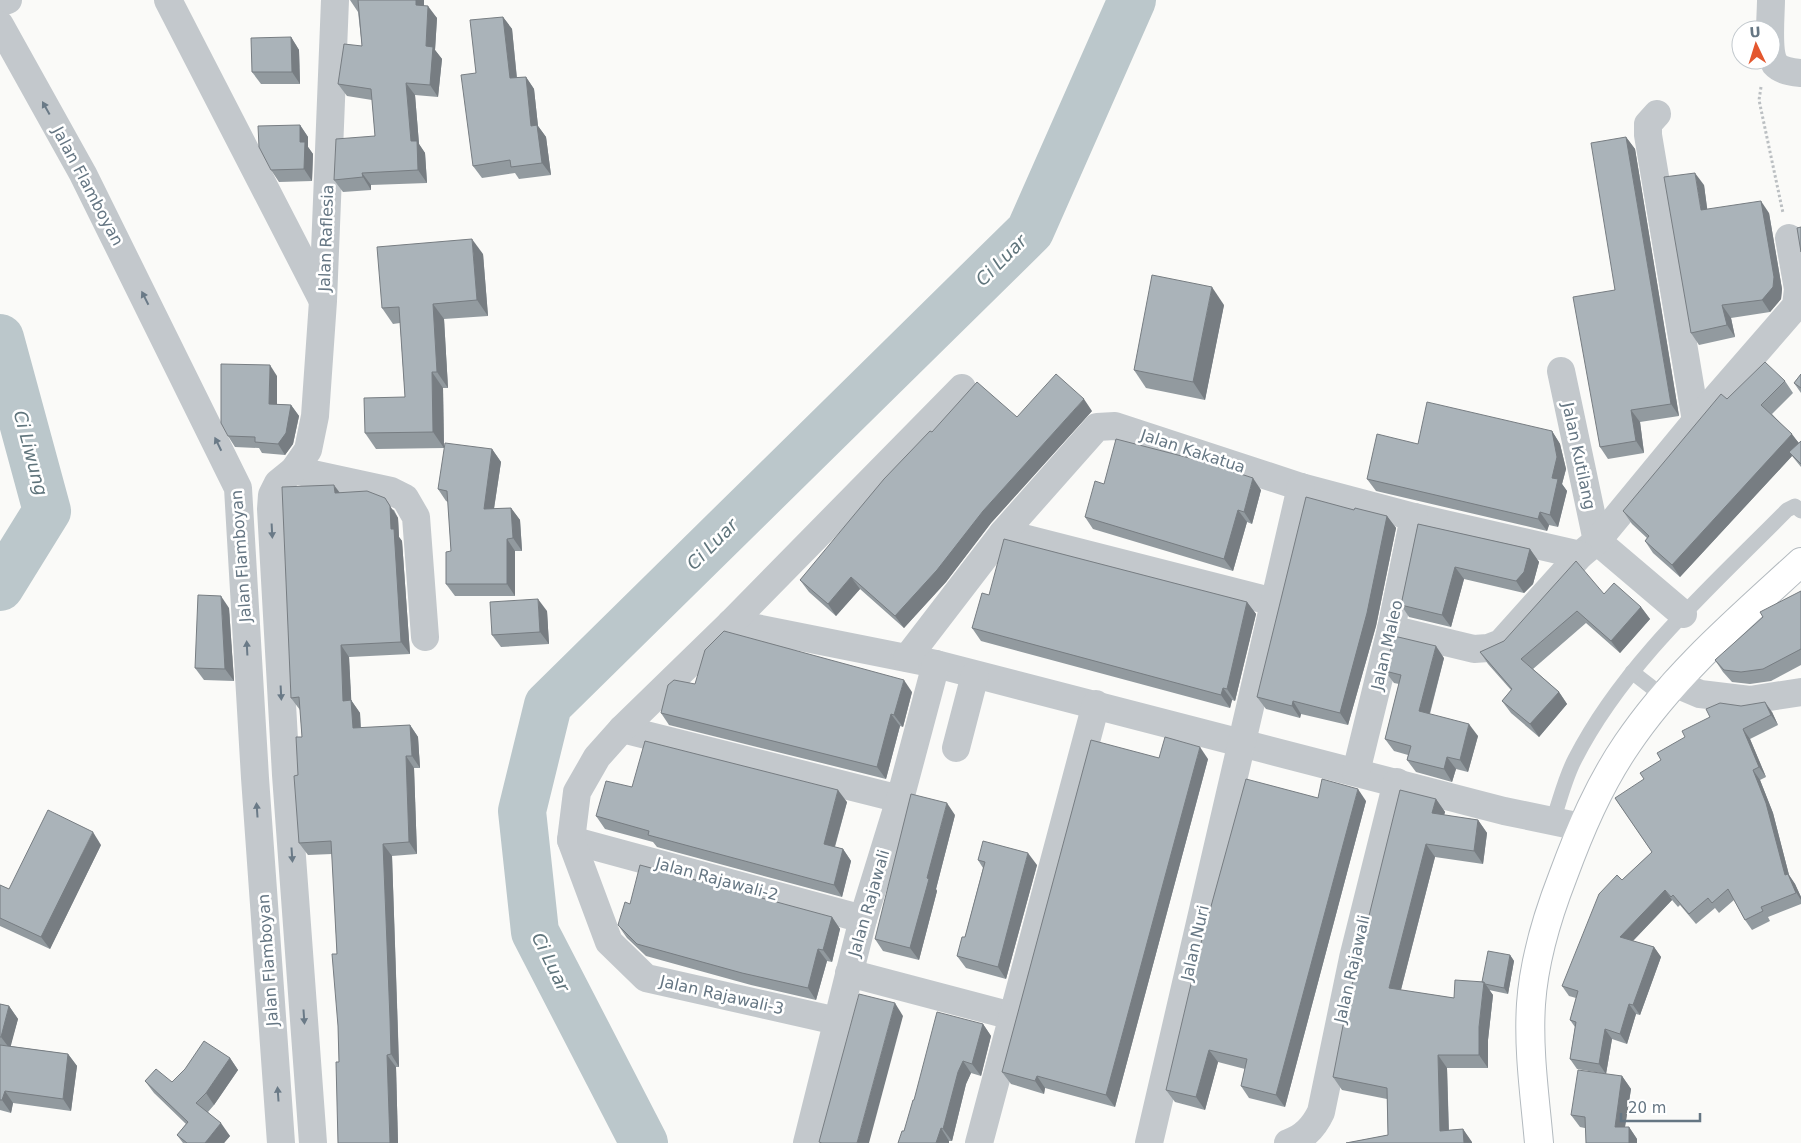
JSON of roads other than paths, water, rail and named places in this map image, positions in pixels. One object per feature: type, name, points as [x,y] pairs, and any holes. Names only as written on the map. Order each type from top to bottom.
[{"type":"main road","points":[[1539,1143],[1530,1052],[1531,1002],[1546,920],[1581,827],[1627,744],[1669,690],[1801,562]]},
{"type":"street","points":[[0,3],[8,0]]},
{"type":"street","points":[[168,0],[323,300]]},
{"type":"street","name":"Jalan Raflesia","points":[[313,1139],[286,774],[270,509],[272,495],[308,450],[314,416],[323,300],[335,0]]},
{"type":"street","points":[[1771,0],[1771,53],[1776,64],[1786,71],[1801,73]]},
{"type":"street","name":"Jalan Flamboyan","points":[[0,26],[83,174],[238,488],[279,1141]]},
{"type":"street","points":[[1657,114],[1648,124],[1648,135],[1696,421]]},
{"type":"street","points":[[1391,629],[1474,649],[1488,648],[1501,642],[1588,548],[1796,306],[1798,289],[1789,238]]},
{"type":"street","name":"Jalan Kutilang","points":[[1561,371],[1588,548]]},
{"type":"street","points":[[571,840],[577,792],[597,757],[622,729],[731,623],[962,388]]},
{"type":"street","name":"Jalan Kakatua","points":[[907,658],[1003,533],[1097,426],[1115,426],[1301,487],[1414,517],[1588,548]]},
{"type":"street","points":[[238,488],[286,477],[391,491],[405,498],[416,517],[425,637]]},
{"type":"street","name":"Jalan Nuri","points":[[1149,1143],[1301,487]]},
{"type":"street","name":"Jalan Maleo","points":[[1356,772],[1391,629],[1414,517]]},
{"type":"street","points":[[1003,533],[1274,602]]},
{"type":"street","points":[[1588,548],[1684,614]]},
{"type":"street","points":[[731,623],[936,664],[1504,811],[1581,827]]},
{"type":"street","name":"Jalan Rajawali","points":[[807,1143],[863,919],[900,799],[936,664]]},
{"type":"street","points":[[956,748],[976,675]]},
{"type":"street","points":[[1669,690],[1750,700],[1801,692]]},
{"type":"street","points":[[979,1143],[1096,704]]},
{"type":"street","points":[[622,729],[900,799]]},
{"type":"street","points":[[255,778],[286,774]]},
{"type":"street","name":"Jalan Rajawali","points":[[1288,1143],[1294,1141],[1315,1125],[1321,1112],[1353,958],[1397,782]]},
{"type":"street","name":"Jalan Rajawali-2","points":[[571,840],[863,919]]},
{"type":"street","name":"Jalan Rajawali-3","points":[[571,840],[609,942],[646,978],[837,1021]]},
{"type":"street","points":[[849,973],[1012,1016]]},
{"type":"street","points":[[279,1141],[313,1139]]},
{"type":"lane","points":[[1553,820],[1574,761],[1615,692],[1684,614],[1787,510],[1794,506],[1801,511]]},
{"type":"lane","points":[[1632,672],[1669,690]]},
{"type":"waterway","name":"Ci Luar","points":[[644,1143],[535,932],[522,811],[548,705],[1030,231],[1132,0]]},
{"type":"waterway","name":"Ci Liwung","points":[[0,338],[47,511],[0,587]]}]
